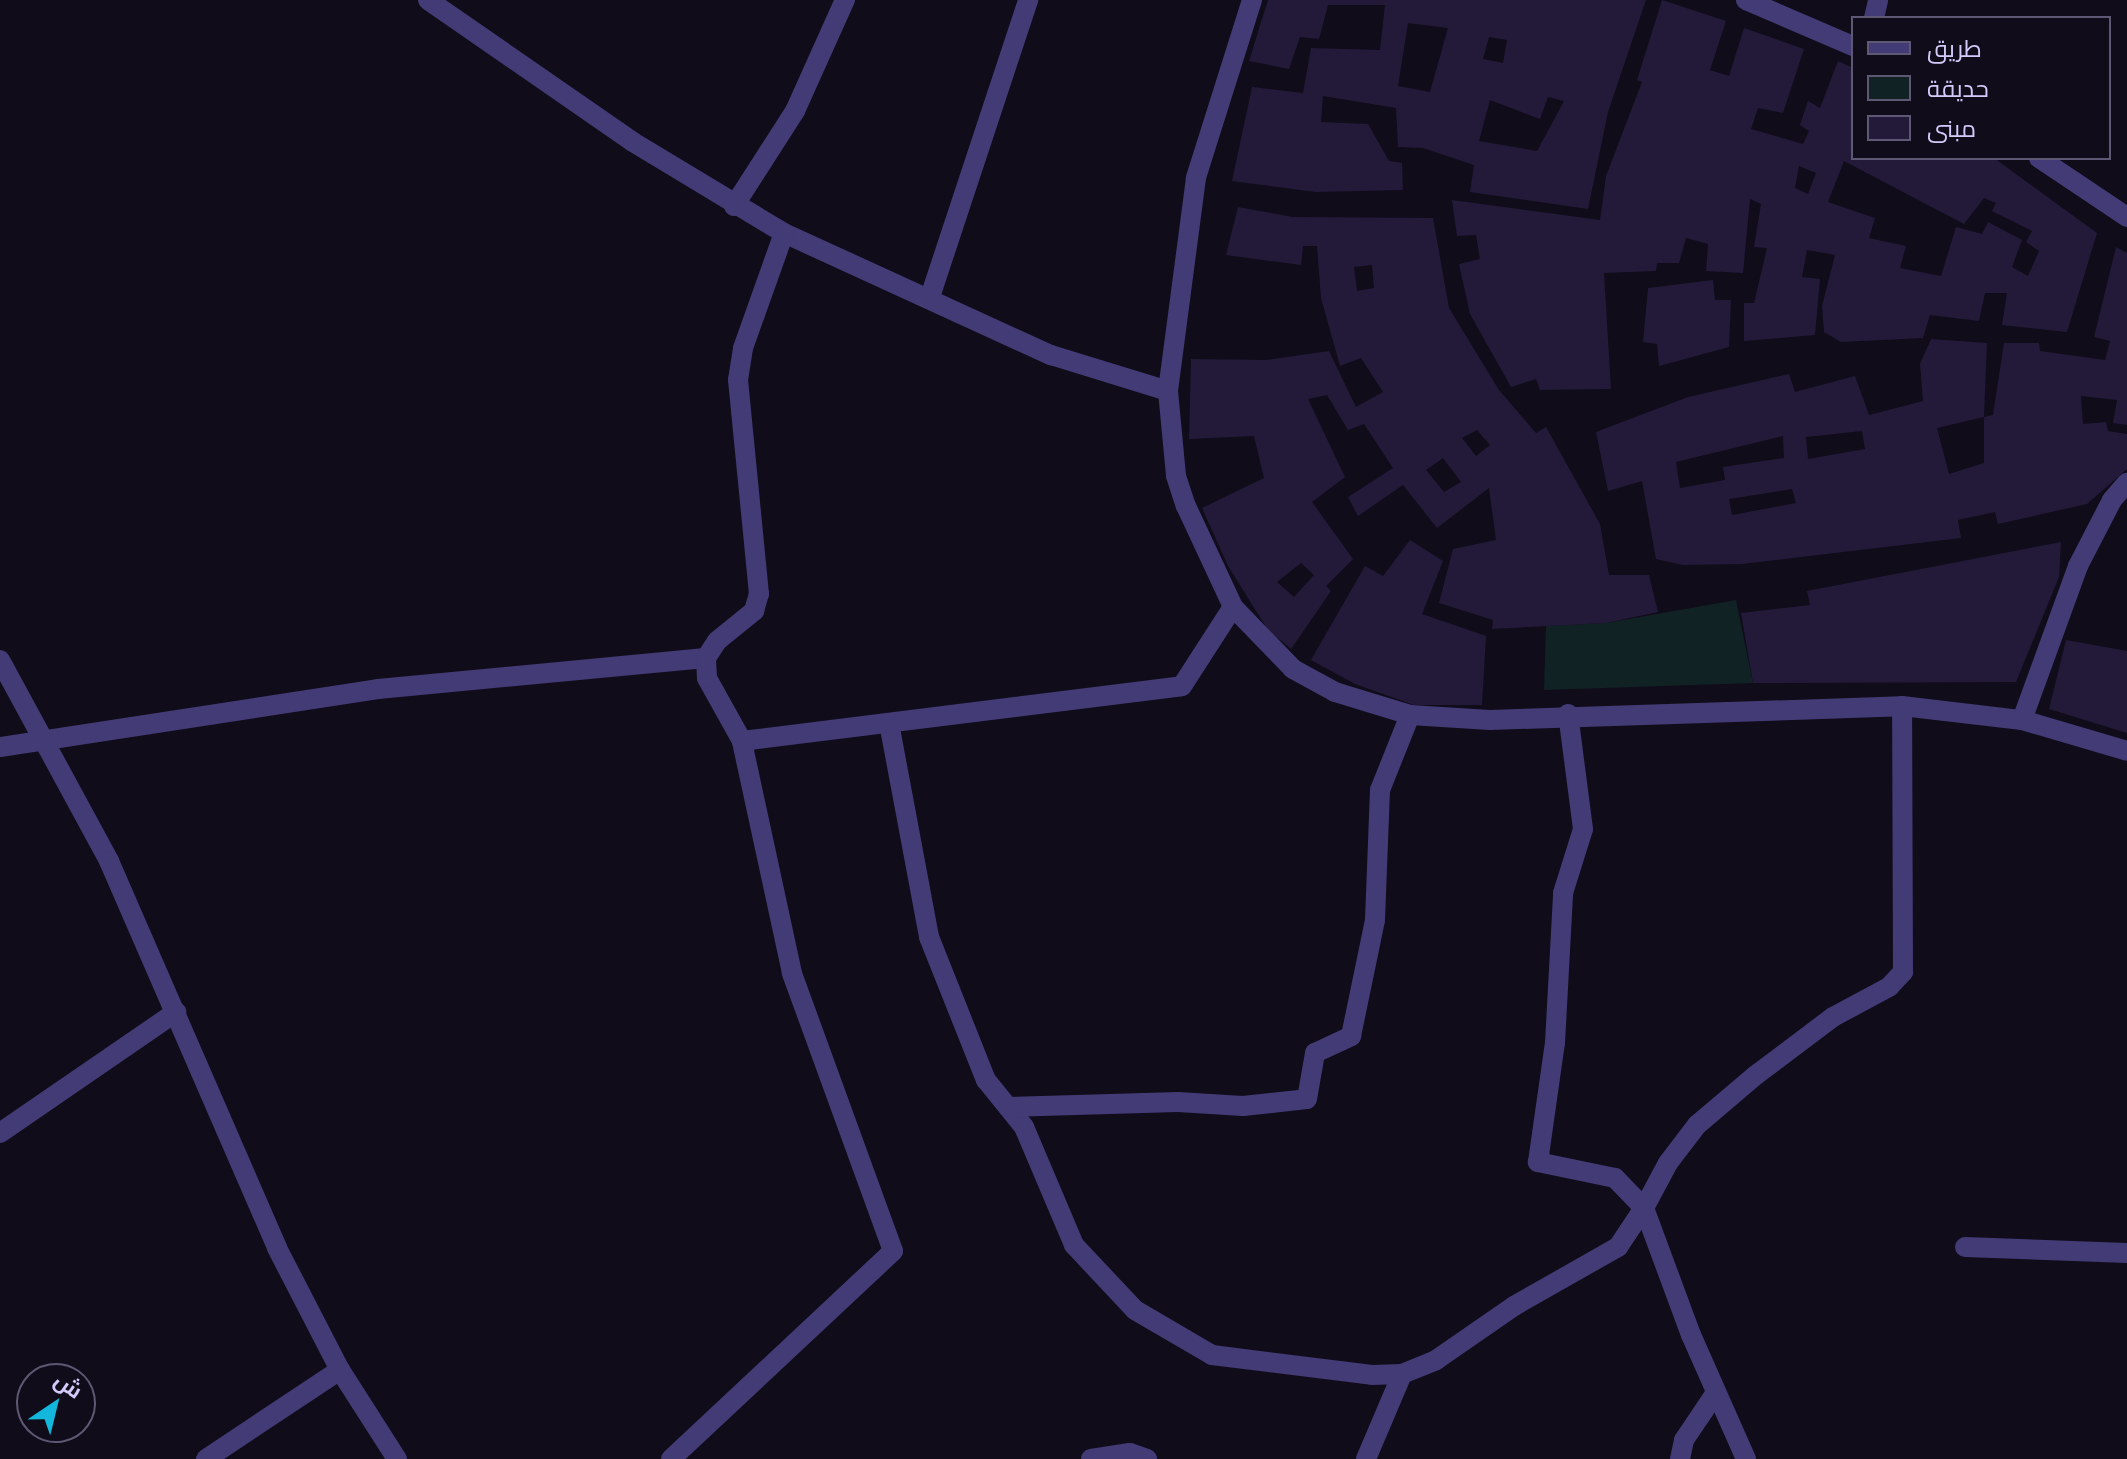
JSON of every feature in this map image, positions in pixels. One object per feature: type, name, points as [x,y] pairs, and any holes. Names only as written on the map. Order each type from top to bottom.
[{"type":"street","points":[[428,0],[734,206],[784,233],[930,297],[1051,355],[1168,391]]},
{"type":"street","points":[[734,206],[795,111],[845,0]]},
{"type":"street","points":[[930,297],[1028,0]]},
{"type":"street","points":[[1252,0],[1196,178],[1168,391],[1176,476],[1233,607],[1293,669],[1335,692],[1410,715],[1490,720],[1568,714],[1902,706],[2022,720],[2127,751]]},
{"type":"street","points":[[1746,0],[1851,45]]},
{"type":"street","points":[[2042,160],[2127,217]]},
{"type":"street","points":[[671,1459],[893,1251],[792,973],[742,741],[707,678],[706,658],[717,641],[754,611],[759,594],[739,424],[738,380],[743,348],[784,233]]},
{"type":"street","points":[[2022,720],[2078,566],[2112,500],[2127,483]]},
{"type":"street","points":[[742,741],[1182,686],[1233,607]]},
{"type":"street","points":[[0,747],[378,689],[706,658]]},
{"type":"street","points":[[0,660],[109,861],[277,1248],[340,1370],[397,1459]]},
{"type":"street","points":[[889,723],[929,937],[975,1055],[1030,1141],[1074,1245],[1145,1317],[1212,1355],[1347,1374],[1402,1374],[1436,1360],[1514,1306],[1618,1247],[1668,1163],[1697,1125],[1756,1075],[1833,1017],[1889,987],[1903,972],[1902,706]]},
{"type":"street","points":[[1568,714],[1583,829],[1563,893],[1555,1043],[1538,1162],[1615,1178],[1644,1208],[1715,1394],[1746,1459]]},
{"type":"street","points":[[1008,1107],[1105,1102],[1243,1106],[1307,1099],[1315,1053],[1351,1036],[1375,920],[1380,790],[1410,715]]},
{"type":"street","points":[[0,1133],[176,1012]]},
{"type":"street","points":[[1965,1247],[2127,1253]]},
{"type":"street","points":[[206,1459],[340,1370]]},
{"type":"street","points":[[1366,1459],[1402,1374]]},
{"type":"street","points":[[1680,1459],[1684,1440],[1715,1394]]},
{"type":"street","points":[[1091,1459],[1103,1453],[1147,1459]]},
{"type":"green space","points":[[1736,600],[1753,683],[1544,690],[1546,626],[1606,623]]},
{"type":"building","points":[[1268,0],[1646,0],[1608,112],[1588,209],[1470,192],[1474,165],[1423,148],[1398,147],[1396,108],[1323,96],[1321,122],[1368,124],[1389,161],[1402,163],[1403,190],[1316,192],[1232,181],[1252,87],[1303,93],[1311,48],[1380,50],[1385,5],[1328,5],[1319,39],[1300,37],[1289,69],[1249,61]],"holes":[[[1408,23],[1448,28],[1430,92],[1398,86]],[[1489,37],[1507,40],[1503,63],[1483,59]],[[1548,97],[1564,101],[1537,151],[1479,141],[1490,100],[1540,119]]]},
{"type":"building","points":[[1662,0],[1726,21],[1710,70],[1729,76],[1744,28],[1804,49],[1783,113],[1758,108],[1751,129],[1803,144],[1809,131],[1800,125],[1808,101],[1820,108],[1838,61],[1851,67],[1851,160],[1997,160],[2097,233],[2067,332],[2002,325],[2007,293],[1985,293],[1979,321],[1930,315],[1923,338],[1841,342],[1824,332],[1822,306],[1835,255],[1807,250],[1802,277],[1820,279],[1815,335],[1744,341],[1744,303],[1754,303],[1767,248],[1754,247],[1761,204],[1750,199],[1743,273],[1706,271],[1708,244],[1686,238],[1679,263],[1657,263],[1656,271],[1604,273],[1611,389],[1540,390],[1536,379],[1511,387],[1470,314],[1459,264],[1480,259],[1476,235],[1457,236],[1452,200],[1600,220],[1606,176],[1642,82],[1637,80]],"holes":[[[1844,161],[1964,224],[1984,198],[1996,203],[1992,211],[2032,231],[2026,242],[2039,251],[2028,276],[2012,267],[2022,240],[1988,222],[1982,234],[1956,227],[1941,276],[1900,268],[1906,246],[1869,238],[1875,218],[1828,202]],[[1799,166],[1816,173],[1808,194],[1795,188]]]},
{"type":"building","points":[[1238,207],[1293,217],[1433,218],[1449,308],[1499,390],[1536,433],[1546,427],[1600,524],[1609,575],[1649,575],[1658,612],[1606,623],[1492,629],[1493,620],[1439,603],[1453,549],[1496,540],[1489,488],[1437,528],[1403,485],[1358,516],[1348,497],[1393,468],[1364,424],[1348,430],[1327,395],[1308,399],[1345,477],[1312,502],[1353,559],[1326,586],[1331,591],[1291,649],[1268,630],[1228,566],[1202,508],[1264,478],[1254,436],[1189,439],[1191,359],[1266,360],[1329,351],[1356,407],[1383,392],[1361,358],[1340,366],[1321,298],[1317,246],[1303,246],[1301,265],[1226,255]],"holes":[[[1372,265],[1374,288],[1357,291],[1354,267]],[[1477,430],[1490,445],[1476,456],[1462,438]],[[1443,458],[1461,482],[1444,492],[1426,470]],[[1301,563],[1314,575],[1294,597],[1277,582]]]},
{"type":"building","points":[[2116,247],[2127,253],[2127,425],[2113,423],[2117,400],[2081,396],[2083,424],[2106,422],[2108,431],[2127,434],[2127,469],[2087,504],[1998,524],[1995,512],[1958,520],[1961,538],[1742,564],[1683,565],[1656,559],[1642,481],[1608,491],[1596,432],[1688,397],[1789,374],[1795,392],[1855,376],[1869,415],[1923,401],[1920,364],[1931,339],[1987,343],[1984,417],[1993,415],[2004,343],[2039,343],[2040,351],[2105,360],[2110,341],[2094,337]],"holes":[[[1984,417],[1984,463],[1949,474],[1937,428]],[[1862,431],[1865,449],[1808,459],[1806,437]],[[1783,436],[1784,458],[1723,467],[1725,480],[1680,488],[1676,462]],[[1792,489],[1796,503],[1732,515],[1729,499]]]},
{"type":"building","points":[[1713,280],[1715,300],[1731,300],[1729,347],[1659,366],[1657,344],[1643,342],[1648,288]]},
{"type":"building","points":[[1410,540],[1443,561],[1422,614],[1486,636],[1482,705],[1414,705],[1355,684],[1311,660],[1365,566],[1383,576]]},
{"type":"building","points":[[2061,542],[2059,577],[2016,682],[1753,683],[1741,613],[1810,605],[1807,591]]},
{"type":"building","points":[[2066,640],[2127,651],[2127,733],[2049,709]]}]
